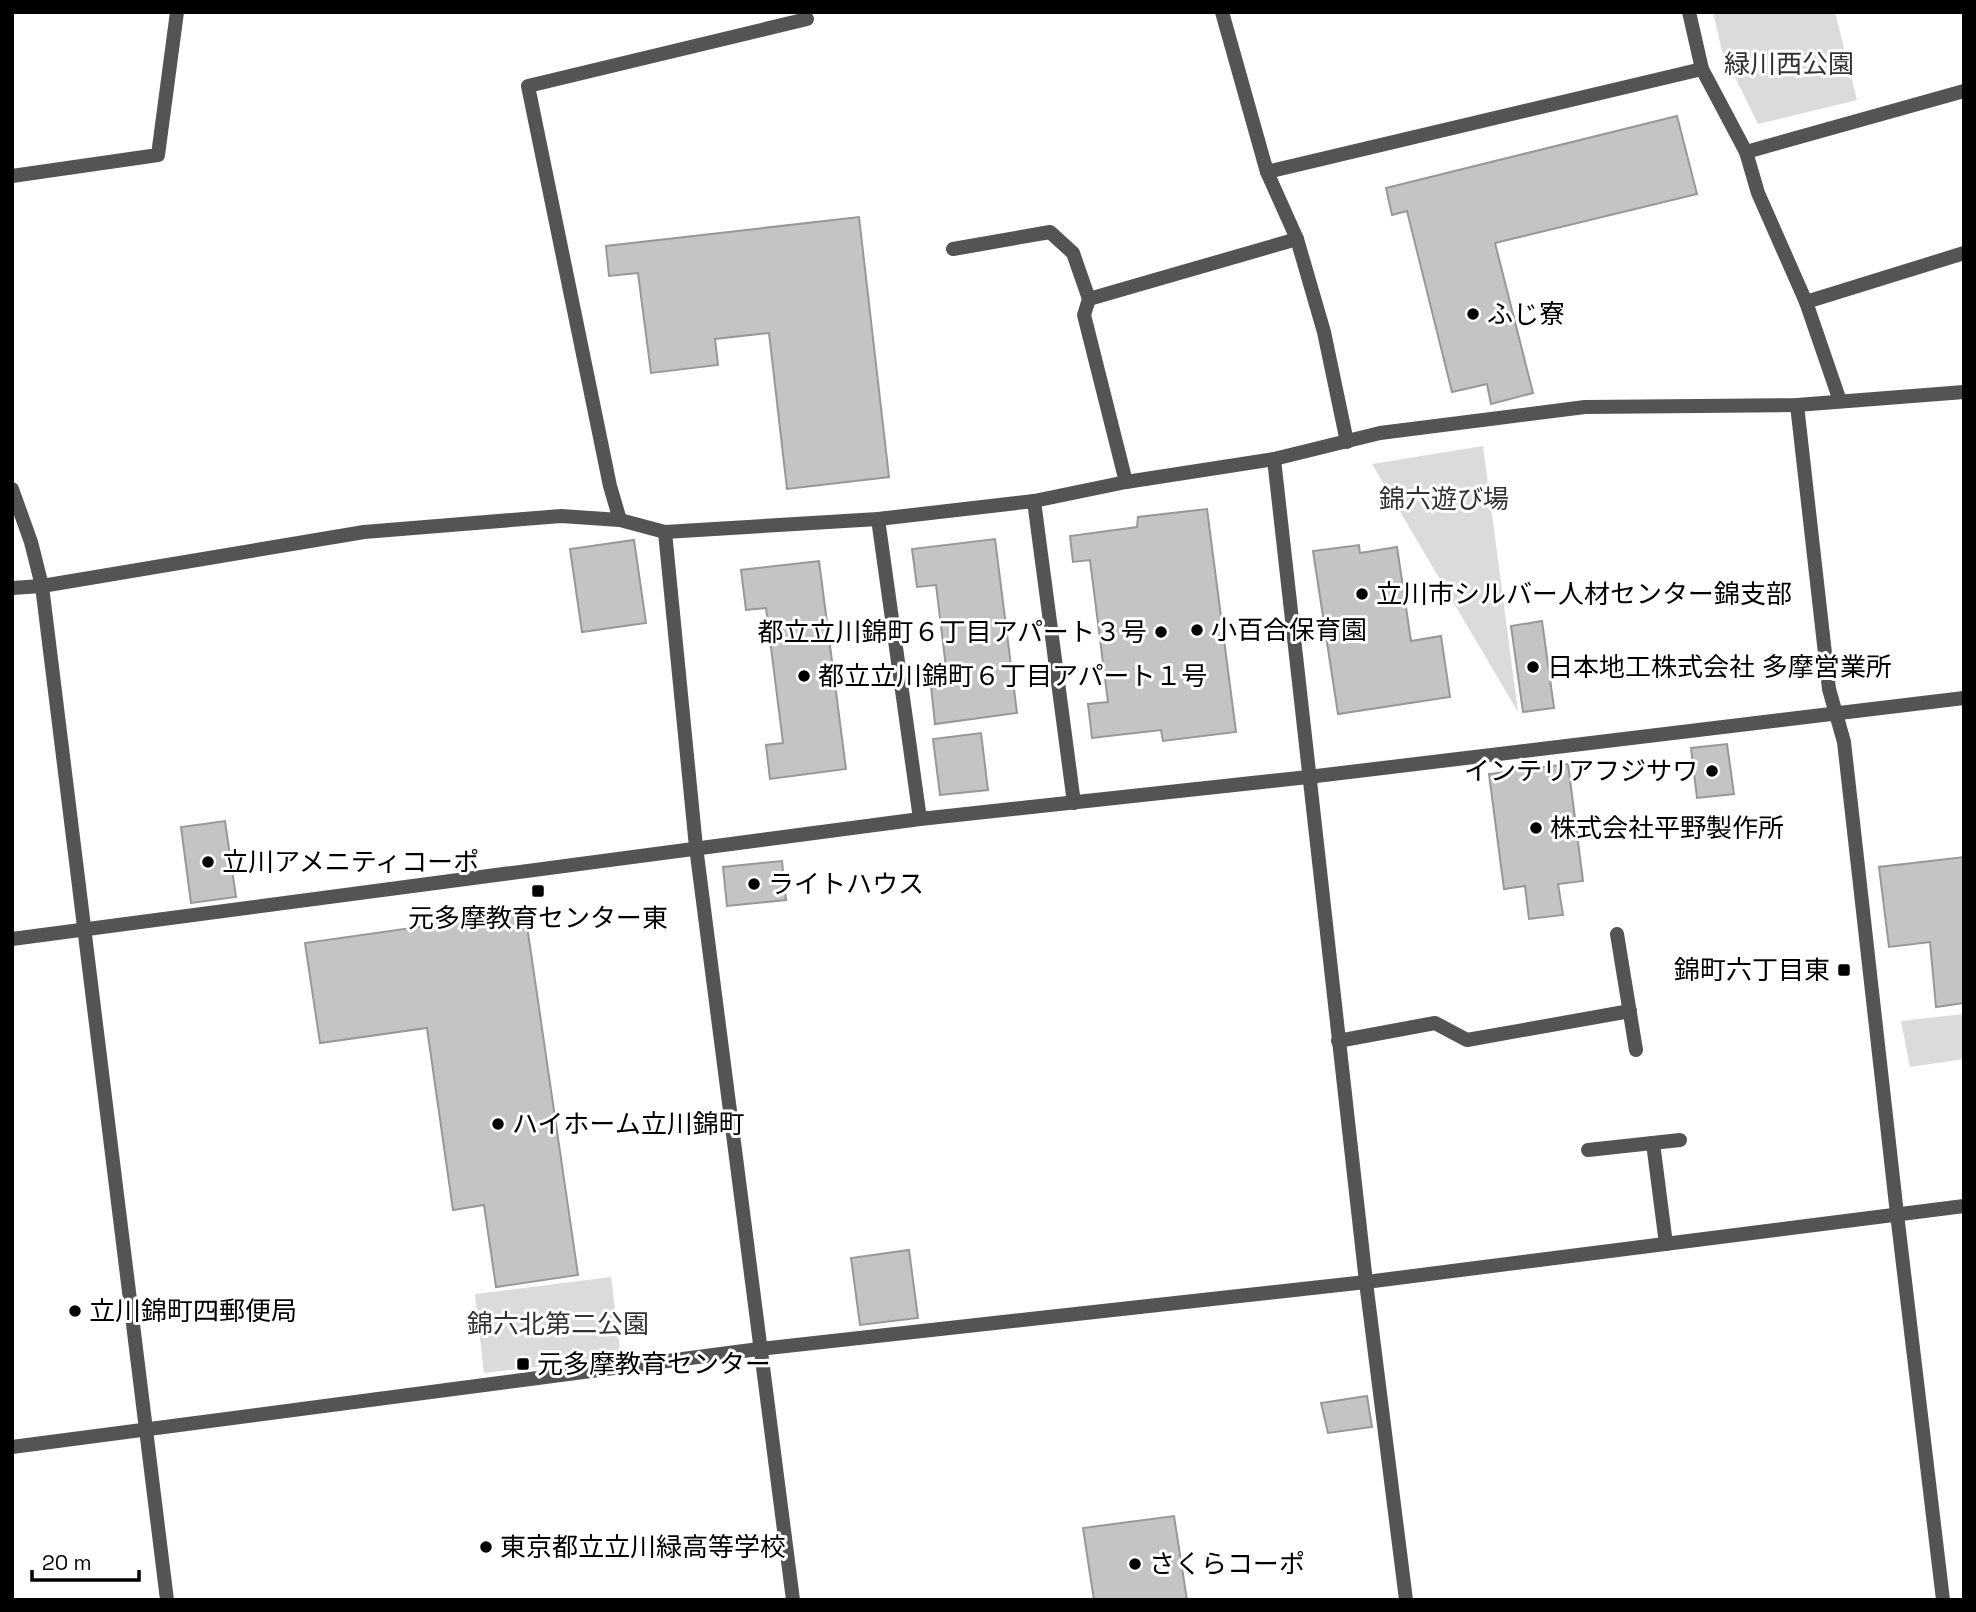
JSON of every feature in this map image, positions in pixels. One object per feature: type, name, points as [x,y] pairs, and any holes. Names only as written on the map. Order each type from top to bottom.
[{"type":"street","points":[[12,176],[158,155],[177,12]]},
{"type":"street","points":[[1222,12],[1267,172],[1297,239],[1324,332],[1347,442]]},
{"type":"street","points":[[1689,12],[1702,69],[1746,152],[1758,193],[1806,302],[1840,401]]},
{"type":"street","points":[[620,520],[610,485],[528,86],[807,19]]},
{"type":"street","points":[[1267,172],[1702,69]]},
{"type":"street","points":[[1746,152],[1964,91]]},
{"type":"street","points":[[953,249],[1050,232],[1073,253],[1089,299],[1084,315],[1126,482]]},
{"type":"street","points":[[1089,299],[1297,239]]},
{"type":"street","points":[[1806,302],[1964,253]]},
{"type":"street","points":[[12,588],[42,586],[364,532],[561,516],[620,520],[665,532],[878,519],[1034,501],[1126,482],[1273,459],[1380,433],[1585,407],[1797,405],[1964,392]]},
{"type":"street","points":[[1797,405],[1829,689],[1844,742],[1944,1600]]},
{"type":"street","points":[[1273,459],[1366,1282],[1406,1600]]},
{"type":"street","points":[[12,489],[32,542],[42,586],[167,1600]]},
{"type":"street","points":[[1034,501],[1074,803]]},
{"type":"street","points":[[878,519],[920,819]]},
{"type":"street","points":[[665,532],[696,847],[793,1600]]},
{"type":"street","points":[[12,939],[920,819],[1308,777],[1964,698]]},
{"type":"street","points":[[1617,934],[1636,1050]]},
{"type":"street","points":[[1338,1041],[1435,1023],[1467,1040],[1630,1011]]},
{"type":"street","points":[[1588,1150],[1681,1140]]},
{"type":"street","points":[[1653,1143],[1667,1244]]},
{"type":"street","points":[[12,1447],[759,1349],[1366,1282],[1964,1206]]},
{"type":"green space","name":"緑川西公園","points":[[1713,12],[1835,12],[1857,100],[1758,124],[1722,51]]},
{"type":"green space","name":"錦六遊び場","points":[[1483,446],[1518,712],[1372,464]]},
{"type":"green space","points":[[1964,1014],[1964,1059],[1910,1067],[1901,1021]]},
{"type":"green space","name":"錦六北第二公園","points":[[611,1277],[621,1357],[484,1373],[475,1294]]},
{"type":"building","name":"ふじ寮","points":[[1677,116],[1697,194],[1495,243],[1533,393],[1491,404],[1487,384],[1452,392],[1407,211],[1392,215],[1386,188]]},
{"type":"building","points":[[859,217],[889,477],[787,489],[769,333],[715,339],[718,365],[651,373],[638,273],[609,276],[606,246]]},
{"type":"building","name":"都立立川錦町６丁目アパート３号","points":[[1207,509],[1236,732],[1163,741],[1161,730],[1092,738],[1088,704],[1108,702],[1090,560],[1073,562],[1070,536],[1137,527],[1138,517]]},
{"type":"building","points":[[995,539],[1017,713],[935,724],[931,686],[948,684],[936,585],[917,587],[912,549]]},
{"type":"building","points":[[634,540],[646,623],[582,632],[570,549]]},
{"type":"building","name":"立川市シルバー人材センター錦支部","points":[[1359,545],[1360,553],[1397,547],[1411,641],[1441,636],[1450,697],[1338,714],[1313,551]]},
{"type":"building","name":"都立立川錦町６丁目アパート１号","points":[[819,561],[846,769],[770,779],[766,745],[783,743],[766,608],[746,610],[741,570]]},
{"type":"building","name":"日本地工株式会社 多摩営業所","points":[[1542,621],[1554,708],[1523,712],[1511,626]]},
{"type":"building","points":[[981,733],[988,790],[940,795],[933,739]]},
{"type":"building","name":"インテリアフジサワ","points":[[1727,744],[1734,794],[1697,798],[1691,748]]},
{"type":"building","name":"株式会社平野製作所","points":[[1568,764],[1583,881],[1558,884],[1563,915],[1529,919],[1525,886],[1504,889],[1489,774]]},
{"type":"building","name":"立川アメニティコーポ","points":[[225,821],[236,897],[191,903],[181,827]]},
{"type":"building","points":[[1964,857],[1964,1003],[1936,1007],[1930,942],[1889,947],[1879,867]]},
{"type":"building","name":"ライトハウス","points":[[782,861],[786,900],[727,906],[723,867]]},
{"type":"building","name":"ハイホーム立川錦町","points":[[525,912],[578,1275],[496,1287],[484,1205],[453,1210],[427,1028],[320,1043],[305,943]]},
{"type":"building","points":[[909,1250],[918,1318],[860,1325],[851,1258]]},
{"type":"building","points":[[1367,1396],[1372,1427],[1328,1433],[1321,1403]]},
{"type":"building","name":"さくらコーポ","points":[[1174,1516],[1187,1600],[1094,1600],[1083,1528]]},
{"type":"place","name":"ふじ寮","points":[[1473,314]]},
{"type":"place","name":"立川市シルバー人材センター錦支部","points":[[1362,594]]},
{"type":"place","name":"小百合保育園","points":[[1197,630]]},
{"type":"place","name":"都立立川錦町６丁目アパート３号","points":[[1161,632]]},
{"type":"place","name":"日本地工株式会社 多摩営業所","points":[[1533,667]]},
{"type":"place","name":"都立立川錦町６丁目アパート１号","points":[[804,676]]},
{"type":"place","name":"インテリアフジサワ","points":[[1712,771]]},
{"type":"place","name":"株式会社平野製作所","points":[[1536,828]]},
{"type":"place","name":"立川アメニティコーポ","points":[[208,862]]},
{"type":"place","name":"ライトハウス","points":[[754,884]]},
{"type":"place","name":"元多摩教育センター東","points":[[538,891]]},
{"type":"place","name":"錦町六丁目東","points":[[1844,970]]},
{"type":"place","name":"ハイホーム立川錦町","points":[[498,1124]]},
{"type":"place","name":"立川錦町四郵便局","points":[[75,1311]]},
{"type":"place","name":"元多摩教育センター","points":[[523,1364]]},
{"type":"place","name":"東京都立立川緑高等学校","points":[[486,1547]]},
{"type":"place","name":"さくらコーポ","points":[[1135,1564]]}]
